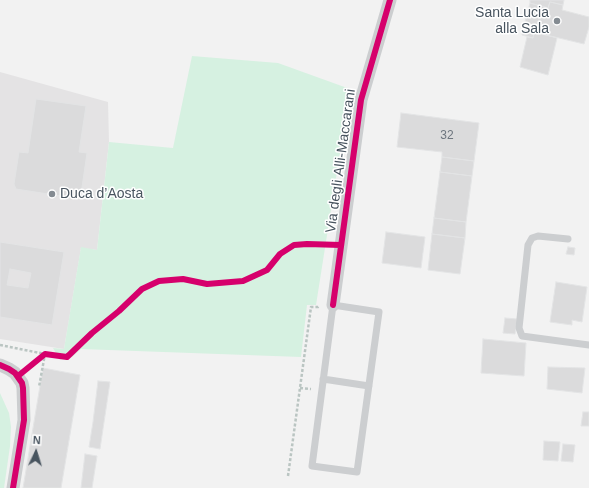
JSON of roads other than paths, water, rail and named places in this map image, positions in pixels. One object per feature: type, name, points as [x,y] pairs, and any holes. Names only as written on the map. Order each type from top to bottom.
[{"type":"street","name":"Via degli Alli-Maccarani","points":[[333,306],[361,100],[390,0]]},
{"type":"street","points":[[0,365],[15,372],[22,383],[23,388],[24,420],[13,488]]},
{"type":"lane","points":[[568,239],[538,236],[532,238],[528,245],[519,328],[522,336],[589,345]]},
{"type":"lane","points":[[333,306],[379,312],[357,472],[312,466],[333,306]]},
{"type":"lane","points":[[323,379],[369,386]]},
{"type":"place","name":"Santa Lucia alla Sala","points":[[557,21]]},
{"type":"place","name":"Duca d’Aosta","points":[[52,194]]}]
